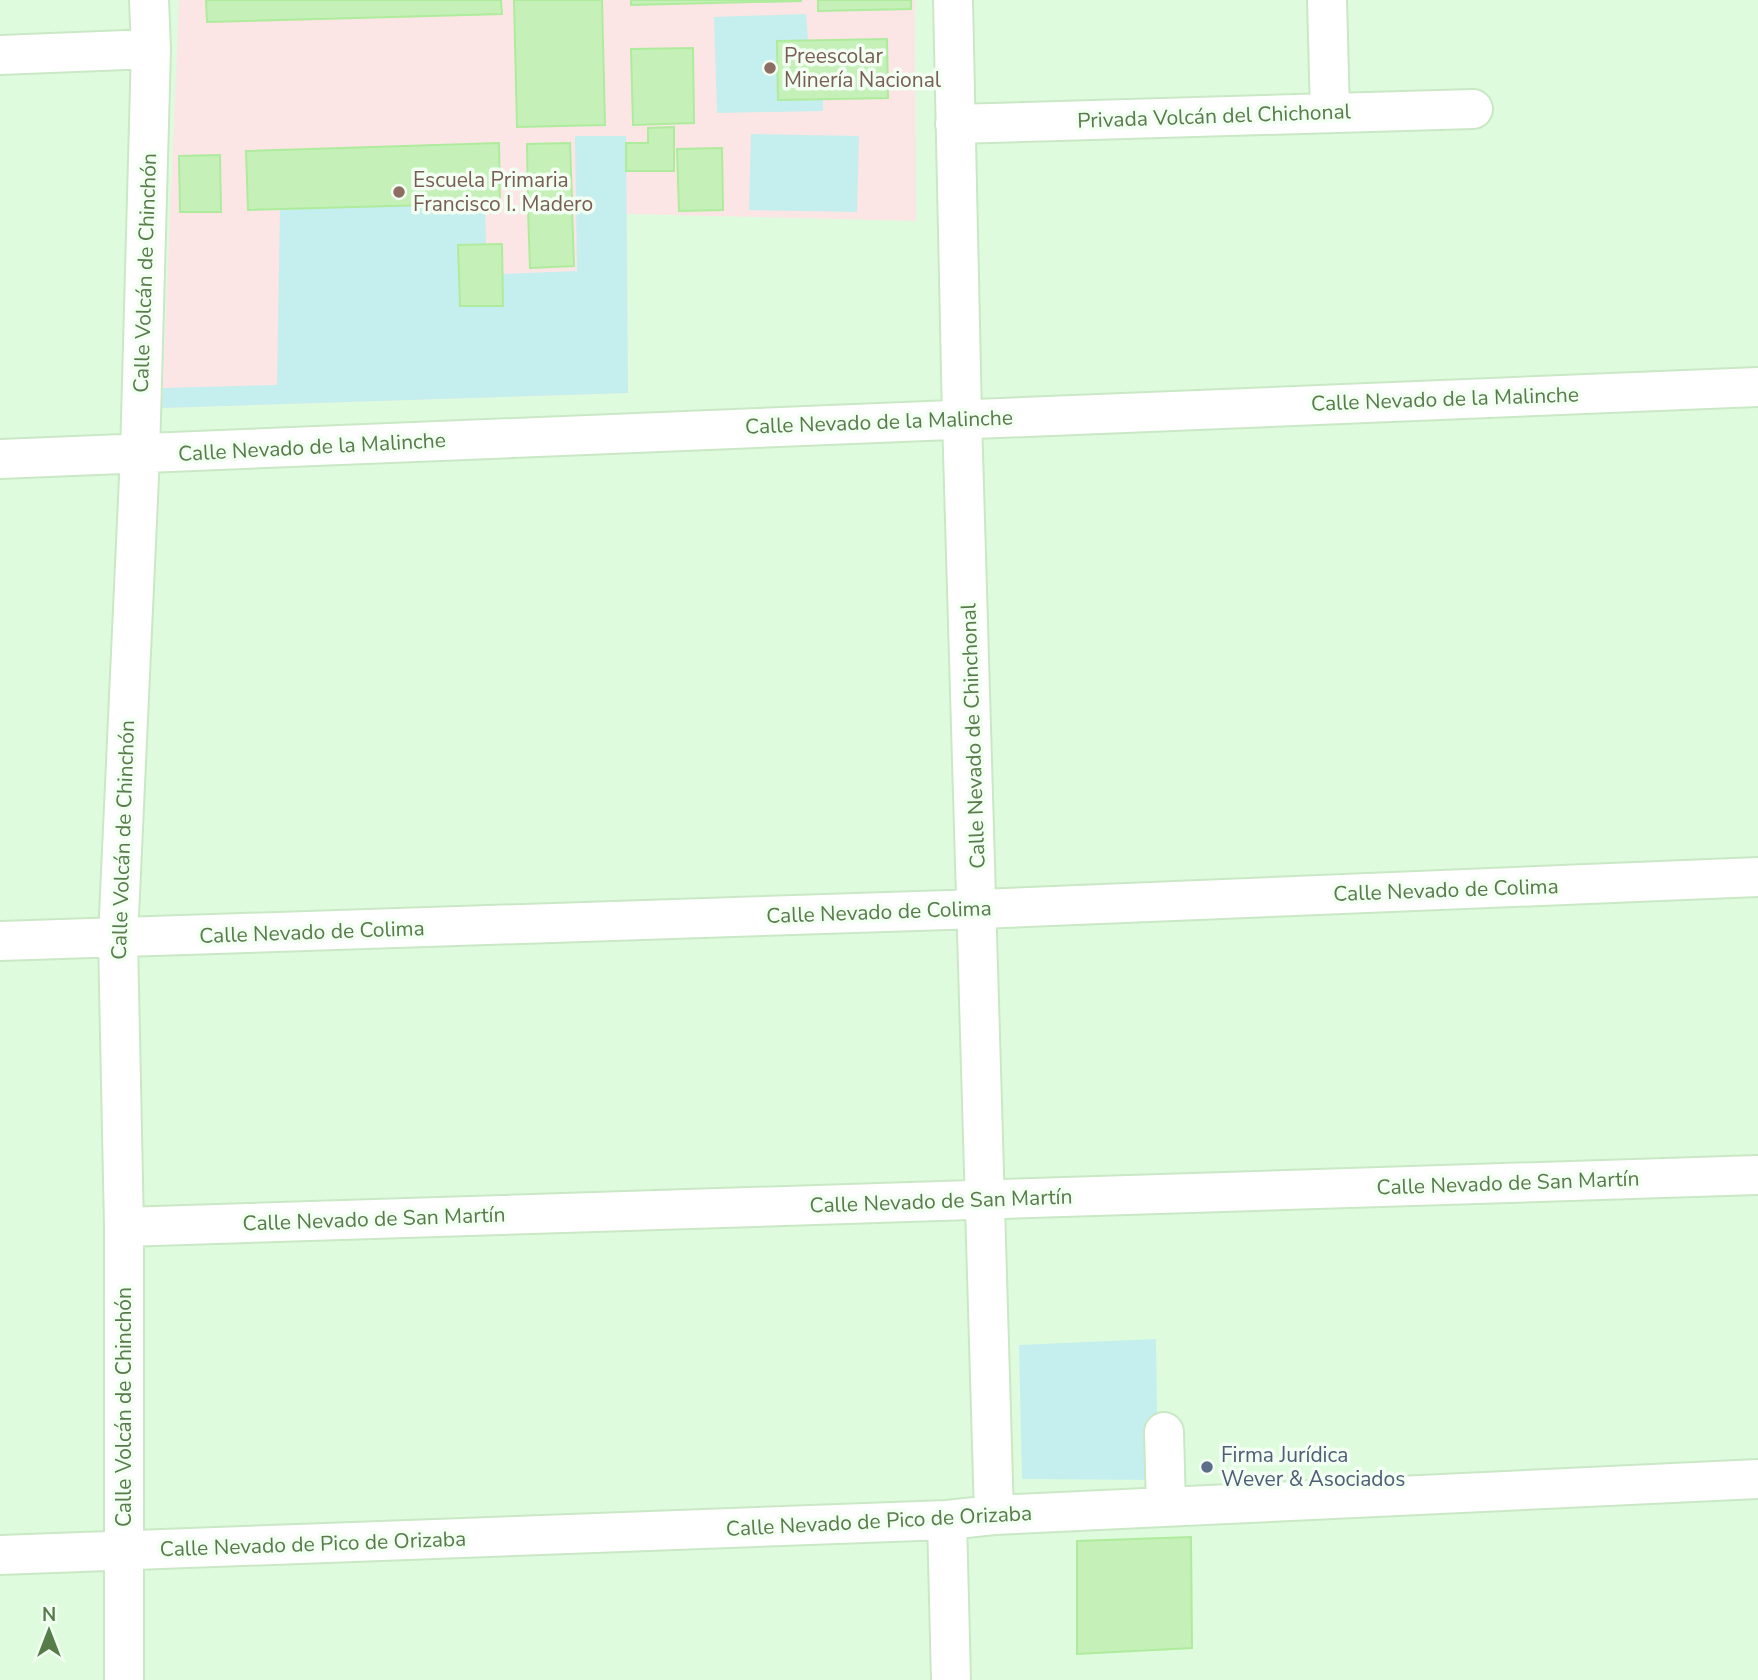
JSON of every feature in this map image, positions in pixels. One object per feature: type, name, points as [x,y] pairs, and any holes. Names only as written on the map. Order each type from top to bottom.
[{"type":"street","name":"Calle Volcán de Chinchón","points":[[124,1680],[124,1227],[118,938],[140,454],[151,49],[149,0]]},
{"type":"street","name":"Calle Nevado de Chinchonal","points":[[953,0],[962,418],[979,909],[994,1515]]},
{"type":"street","points":[[1327,0],[1330,113]]},
{"type":"street","points":[[0,55],[151,49]]},
{"type":"street","name":"Privada Volcán del Chichonal","points":[[956,124],[1473,109]]},
{"type":"street","name":"Calle Nevado de la Malinche","points":[[0,459],[1758,387]]},
{"type":"street","name":"Calle Nevado de Colima","points":[[0,941],[979,909],[1758,877]]},
{"type":"street","name":"Calle Nevado de San Martín","points":[[124,1227],[1758,1175]]},
{"type":"street","points":[[1164,1432],[1166,1507]]},
{"type":"street","name":"Calle Nevado de Pico de Orizaba","points":[[0,1555],[947,1520],[994,1515],[1758,1479]]},
{"type":"street","points":[[947,1520],[951,1680]]},
{"type":"shaded area","points":[[0,0],[1758,0],[1758,1680],[0,1680]]},
{"type":"shaded area","name":"Escuela Primaria Francisco I. Madero","points":[[179,0],[915,0],[916,221],[627,214],[628,393],[162,408]]},
{"type":"shaded area","points":[[806,14],[808,40],[778,41],[778,100],[823,99],[823,111],[717,113],[714,17]]},
{"type":"shaded area","points":[[751,134],[859,136],[857,212],[749,210]]},
{"type":"shaded area","points":[[575,136],[626,136],[628,393],[162,408],[163,388],[277,385],[280,209],[485,203],[486,245],[458,246],[461,306],[503,306],[502,274],[577,271]]},
{"type":"shaded area","points":[[1156,1339],[1158,1480],[1022,1479],[1019,1345]]},
{"type":"building","points":[[206,0],[501,0],[502,14],[207,22]]},
{"type":"building","points":[[514,0],[602,0],[605,125],[517,127]]},
{"type":"building","points":[[631,0],[801,0],[801,1],[631,5]]},
{"type":"building","points":[[818,0],[911,0],[911,9],[818,11]]},
{"type":"building","points":[[887,39],[888,98],[778,100],[777,41]]},
{"type":"building","points":[[693,48],[694,123],[633,125],[631,49]]},
{"type":"building","points":[[674,127],[674,171],[626,171],[626,143],[648,143],[648,128]]},
{"type":"building","points":[[499,143],[500,203],[248,210],[246,151]]},
{"type":"building","points":[[570,143],[572,201],[528,203],[527,144]]},
{"type":"building","points":[[722,148],[723,210],[679,211],[677,149]]},
{"type":"building","points":[[220,155],[221,212],[180,212],[179,156]]},
{"type":"building","points":[[572,208],[574,266],[530,268],[528,209]]},
{"type":"building","points":[[502,244],[503,306],[460,306],[458,245]]},
{"type":"building","points":[[1191,1537],[1192,1648],[1077,1654],[1077,1541]]},
{"type":"place","name":"Preescolar Minería Nacional","points":[[770,68]]},
{"type":"place","name":"Escuela Primaria Francisco I. Madero","points":[[399,192]]},
{"type":"place","name":"Firma Jurídica Wever & Asociados","points":[[1207,1467]]}]
